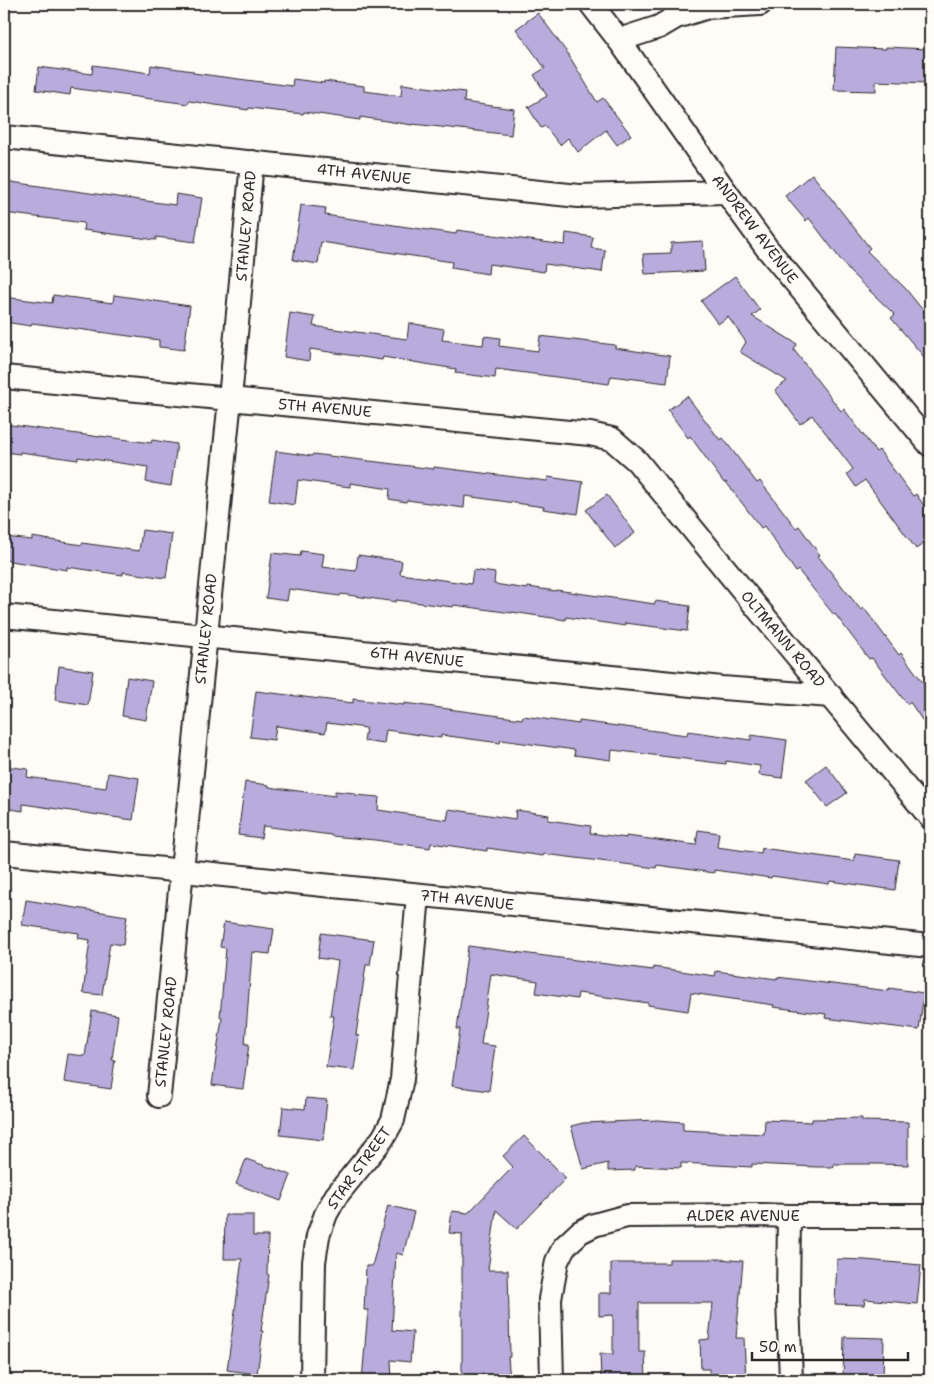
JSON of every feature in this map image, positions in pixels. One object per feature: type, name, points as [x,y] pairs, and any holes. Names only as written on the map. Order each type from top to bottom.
[{"type":"street","name":"ANDREW AVENUE","points":[[591,4],[619,40],[766,247],[930,445]]},
{"type":"street","points":[[619,40],[659,27],[676,17],[708,7],[760,4]]},
{"type":"street","name":"4TH AVENUE","points":[[4,137],[579,196],[726,192]]},
{"type":"street","name":"STANLEY ROAD","points":[[160,1096],[252,162]]},
{"type":"street","name":"5TH AVENUE","points":[[4,377],[590,434],[612,439],[637,461]]},
{"type":"street","name":"OLTMANN ROAD","points":[[637,461],[930,817]]},
{"type":"street","name":"6TH AVENUE","points":[[4,616],[722,688],[831,696]]},
{"type":"street","name":"7TH AVENUE","points":[[4,853],[930,946]]},
{"type":"street","name":"STAR STREET","points":[[312,1380],[314,1262],[318,1236],[326,1214],[336,1196],[383,1138],[393,1120],[402,1079],[418,896]]},
{"type":"street","name":"ALDER AVENUE","points":[[552,1380],[550,1299],[557,1261],[564,1247],[580,1232],[594,1225],[627,1216],[930,1216]]},
{"type":"street","points":[[789,1216],[788,1300],[791,1380]]},
{"type":"building","points":[[538,13],[568,54],[597,102],[603,98],[631,135],[617,145],[606,130],[578,152],[568,138],[560,145],[545,126],[541,128],[528,107],[547,96],[534,75],[545,68],[516,29]]},
{"type":"building","points":[[836,47],[928,49],[927,83],[876,81],[876,91],[834,90]]},
{"type":"building","points":[[93,65],[150,73],[151,65],[193,71],[193,73],[292,86],[293,79],[324,83],[324,81],[364,86],[364,91],[401,96],[402,84],[465,92],[464,102],[514,109],[511,135],[412,125],[360,117],[360,120],[304,112],[303,114],[249,108],[248,110],[189,101],[188,104],[71,88],[70,95],[36,90],[39,67],[92,74]]},
{"type":"building","points":[[812,174],[870,248],[867,251],[905,288],[930,319],[930,364],[891,318],[895,315],[850,272],[809,218],[806,221],[785,196]]},
{"type":"building","points":[[4,181],[175,205],[176,194],[202,198],[195,242],[156,237],[156,240],[83,230],[84,223],[4,213]]},
{"type":"building","points":[[301,205],[326,208],[325,215],[456,234],[457,230],[565,245],[566,233],[593,237],[591,248],[605,250],[602,272],[545,264],[544,272],[489,264],[488,274],[451,268],[452,262],[321,242],[318,264],[293,260]]},
{"type":"building","points":[[703,241],[705,271],[645,274],[643,254],[671,253],[671,243]]},
{"type":"building","points":[[735,276],[760,310],[752,316],[797,344],[794,350],[841,411],[844,409],[876,452],[879,450],[913,496],[916,494],[930,514],[930,539],[916,549],[865,480],[856,487],[847,474],[853,469],[812,415],[800,424],[775,390],[787,381],[740,352],[746,342],[728,317],[718,324],[701,301]]},
{"type":"building","points":[[53,295],[113,303],[114,295],[190,306],[184,350],[159,347],[159,340],[32,323],[31,326],[4,322],[4,297],[52,303]]},
{"type":"building","points":[[290,313],[315,317],[313,326],[407,339],[409,323],[444,329],[442,340],[483,345],[484,336],[500,338],[499,346],[538,351],[540,336],[615,345],[615,348],[670,356],[667,383],[611,376],[609,384],[496,369],[495,378],[455,373],[456,369],[383,357],[382,360],[310,349],[309,361],[284,357]]},
{"type":"building","points":[[687,396],[720,440],[723,438],[757,483],[760,481],[796,528],[799,526],[820,555],[818,556],[861,610],[864,608],[899,655],[901,653],[930,692],[930,732],[910,702],[907,704],[872,658],[869,659],[835,614],[798,570],[796,572],[764,526],[761,528],[726,482],[724,483],[690,436],[688,438],[668,410]]},
{"type":"building","points":[[4,424],[151,443],[152,440],[177,444],[171,486],[146,482],[148,467],[78,457],[78,460],[20,452],[20,454],[4,452]]},
{"type":"building","points":[[276,451],[547,481],[548,477],[583,482],[578,514],[543,509],[544,507],[465,496],[464,508],[407,500],[406,502],[389,499],[390,489],[350,483],[350,487],[298,480],[295,505],[269,501]]},
{"type":"building","points":[[607,495],[635,533],[615,548],[586,510]]},
{"type":"building","points":[[142,530],[172,534],[166,578],[123,572],[123,575],[67,567],[67,570],[4,560],[4,537],[32,540],[32,537],[139,551]]},
{"type":"building","points":[[301,551],[324,554],[322,567],[356,571],[358,555],[402,561],[400,574],[471,584],[473,570],[495,573],[494,584],[527,589],[528,587],[556,590],[655,604],[655,601],[690,606],[687,631],[625,623],[625,626],[566,617],[566,620],[454,605],[453,607],[396,600],[396,602],[289,589],[287,601],[266,598],[272,553],[300,556]]},
{"type":"building","points":[[59,666],[93,671],[88,705],[55,700]]},
{"type":"building","points":[[127,677],[152,681],[146,720],[122,716]]},
{"type":"building","points":[[256,691],[353,703],[353,699],[404,705],[404,703],[522,719],[523,716],[579,724],[579,721],[687,735],[688,731],[751,740],[751,735],[787,740],[782,778],[759,775],[760,766],[726,761],[726,764],[612,750],[611,760],[574,755],[575,750],[501,740],[500,743],[441,735],[441,738],[386,730],[384,744],[364,741],[366,728],[327,723],[325,733],[276,726],[274,740],[250,737]]},
{"type":"building","points":[[826,765],[847,793],[827,807],[806,780]]},
{"type":"building","points":[[4,766],[28,769],[27,777],[106,788],[108,773],[139,778],[133,820],[23,804],[23,811],[4,808]]},
{"type":"building","points":[[245,782],[335,796],[335,791],[379,797],[378,810],[447,820],[449,809],[515,819],[516,810],[549,815],[548,820],[591,826],[590,833],[626,838],[626,836],[696,845],[698,830],[719,833],[717,847],[761,853],[762,848],[854,861],[855,854],[899,860],[895,890],[830,881],[829,884],[714,870],[714,873],[657,865],[656,868],[487,848],[487,851],[431,843],[430,848],[263,826],[261,838],[238,835]]},
{"type":"building","points":[[26,900],[127,916],[123,945],[110,943],[102,995],[83,993],[90,940],[78,938],[79,933],[22,925]]},
{"type":"building","points":[[224,922],[274,929],[270,954],[252,952],[245,1044],[249,1044],[243,1089],[212,1085],[222,1018],[220,1017],[226,948],[220,947]]},
{"type":"building","points":[[321,933],[374,940],[370,965],[366,965],[356,1035],[359,1036],[354,1070],[326,1067],[334,1016],[330,1016],[338,961],[318,958]]},
{"type":"building","points":[[468,946],[653,970],[653,967],[715,976],[716,971],[889,991],[889,988],[924,993],[919,1030],[825,1018],[826,1014],[691,993],[688,1011],[578,993],[577,999],[536,993],[538,981],[491,974],[481,1044],[495,1046],[489,1091],[452,1086],[460,1029],[457,1029]]},
{"type":"building","points":[[92,1011],[118,1015],[112,1060],[115,1060],[111,1089],[64,1082],[68,1054],[85,1056]]},
{"type":"building","points":[[306,1098],[327,1100],[323,1140],[280,1135],[283,1107],[305,1109]]},
{"type":"building","points":[[862,1118],[862,1121],[908,1122],[908,1165],[833,1164],[834,1167],[817,1167],[752,1164],[752,1167],[681,1163],[681,1168],[635,1166],[635,1170],[608,1171],[608,1163],[583,1169],[571,1126],[583,1123],[658,1120],[683,1122],[683,1130],[764,1134],[765,1120],[812,1122],[812,1119]]},
{"type":"building","points":[[524,1136],[566,1178],[517,1229],[496,1210],[488,1270],[508,1270],[510,1357],[508,1357],[510,1380],[462,1380],[462,1234],[449,1233],[452,1211],[468,1213],[513,1167],[503,1156]]},
{"type":"building","points":[[246,1159],[291,1175],[281,1201],[236,1184]]},
{"type":"building","points":[[388,1205],[414,1212],[403,1255],[396,1253],[392,1330],[413,1332],[410,1362],[391,1360],[392,1380],[362,1380],[368,1310],[364,1310],[366,1266],[372,1266]]},
{"type":"building","points":[[225,1215],[253,1215],[253,1236],[268,1236],[267,1274],[269,1275],[257,1374],[227,1370],[242,1259],[224,1259]]},
{"type":"building","points":[[669,1259],[743,1261],[736,1338],[744,1338],[746,1380],[710,1380],[709,1369],[701,1369],[700,1340],[709,1339],[713,1303],[639,1303],[639,1352],[645,1352],[646,1380],[601,1380],[600,1354],[613,1354],[613,1315],[599,1316],[599,1293],[611,1293],[611,1263],[669,1263]]},
{"type":"building","points":[[837,1259],[921,1265],[917,1304],[865,1299],[864,1305],[835,1304]]},
{"type":"building","points":[[844,1337],[884,1338],[883,1380],[843,1380]]}]
